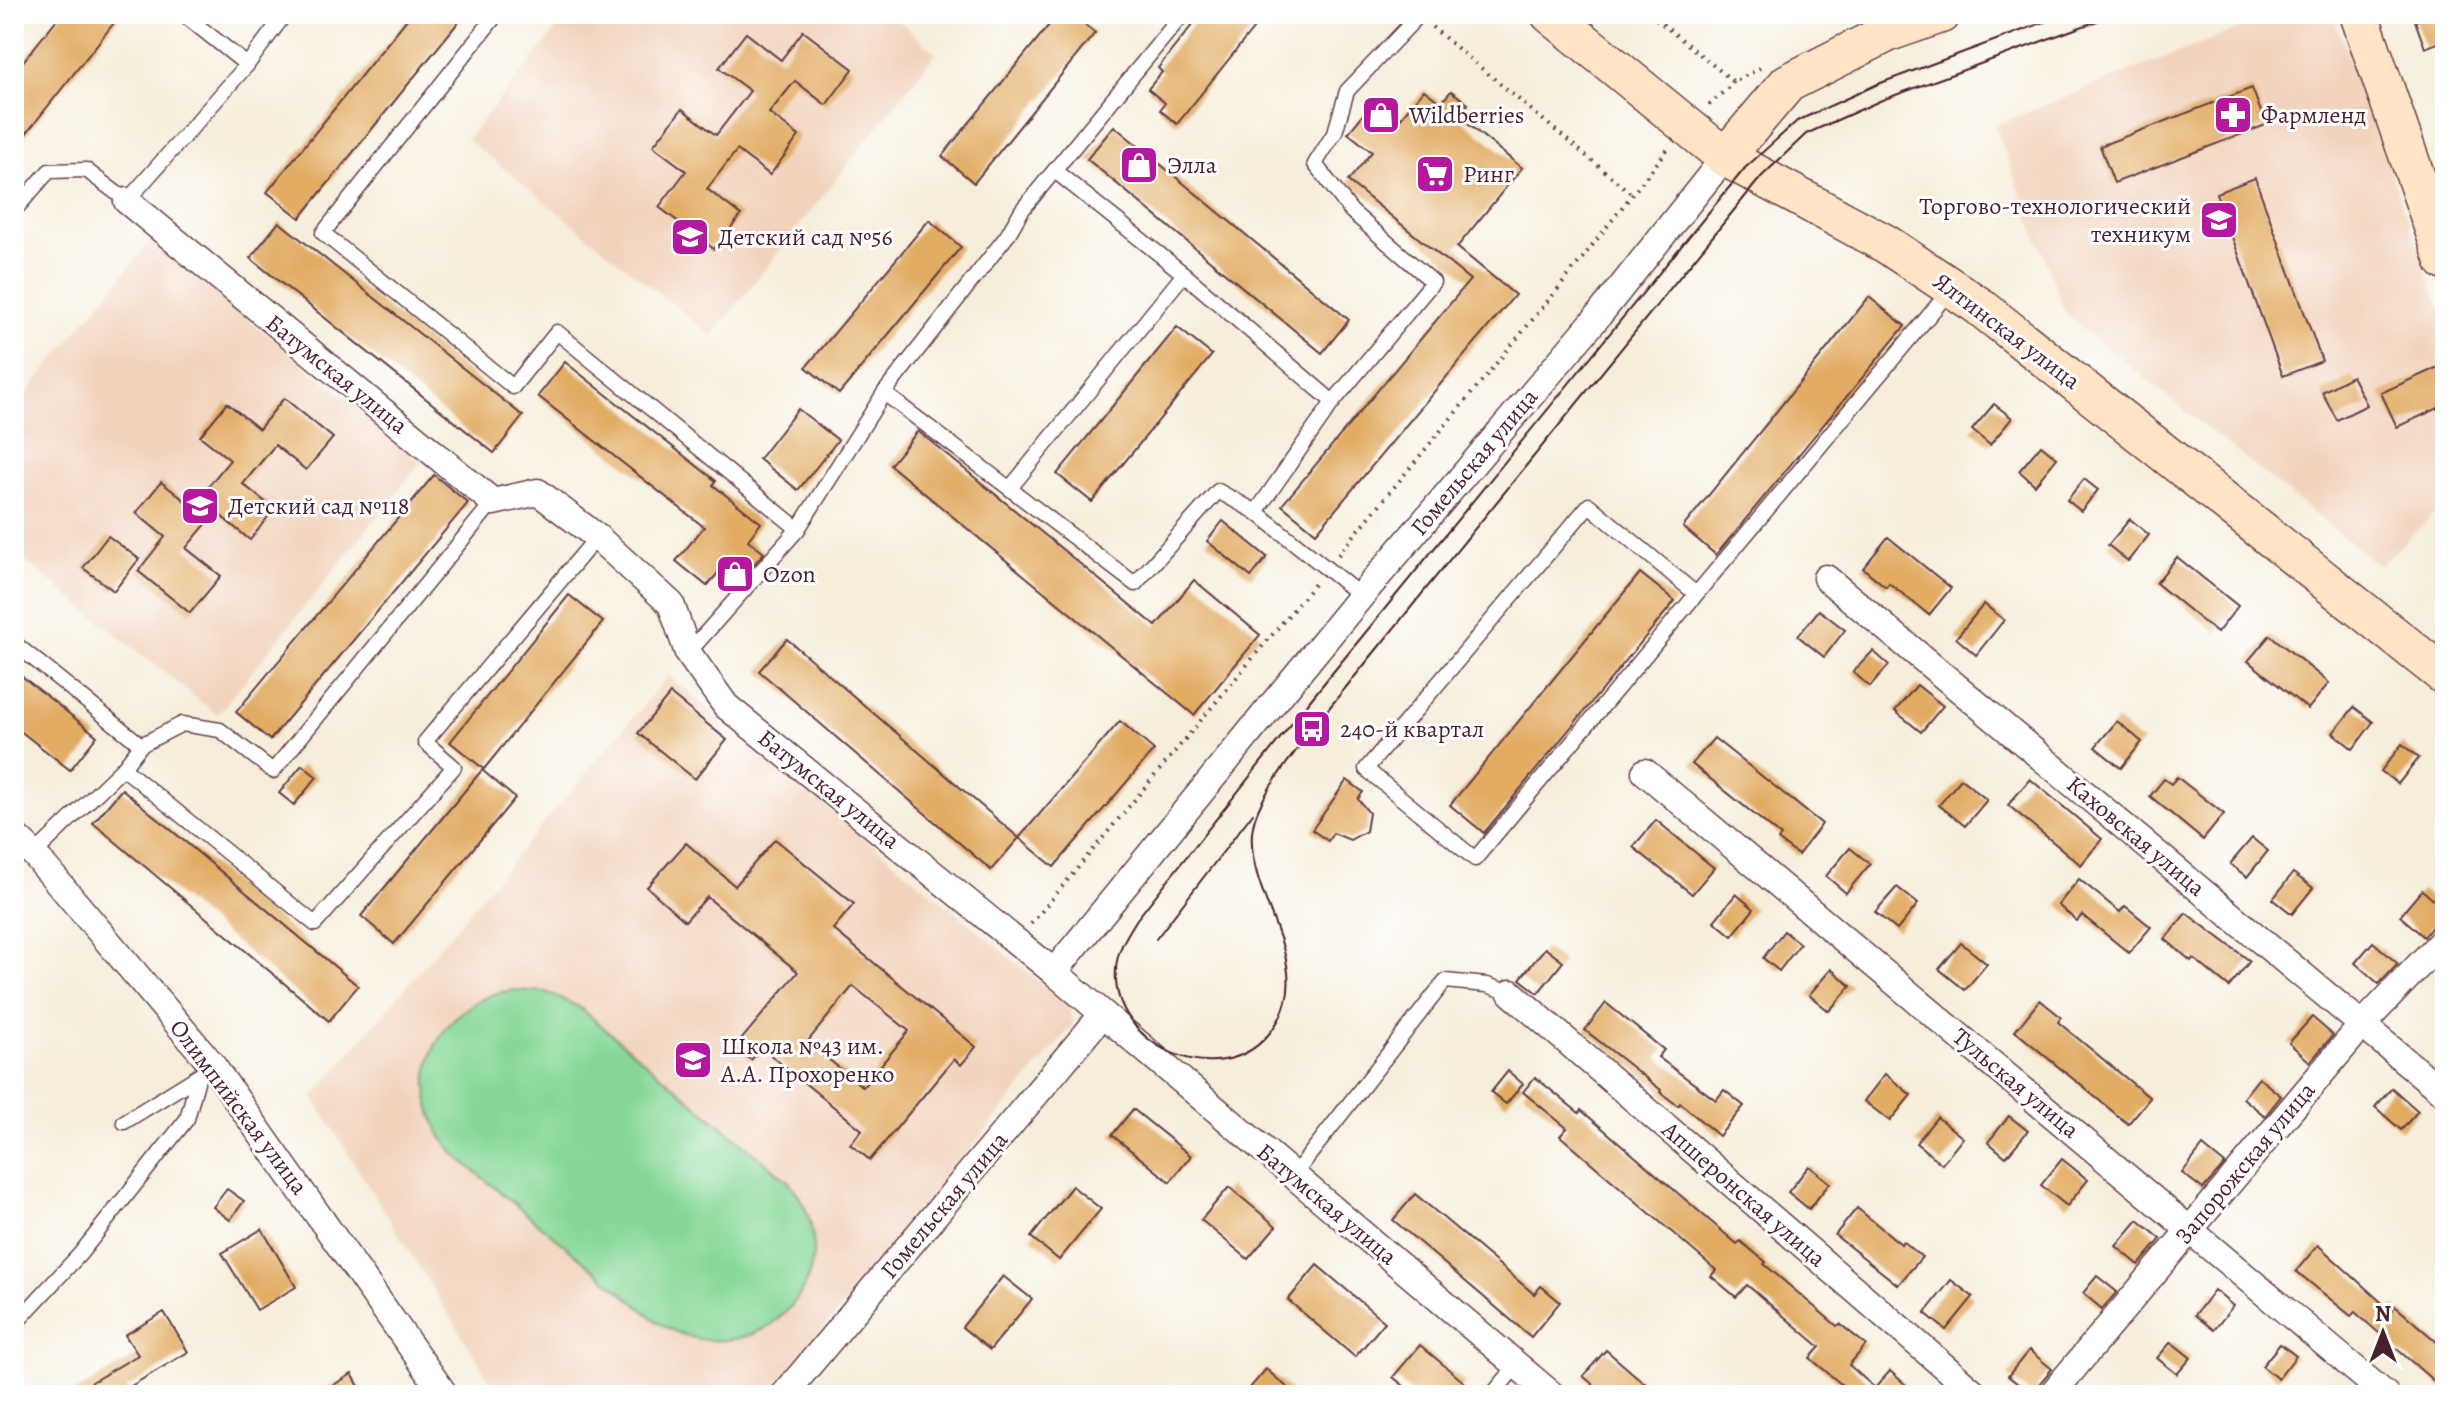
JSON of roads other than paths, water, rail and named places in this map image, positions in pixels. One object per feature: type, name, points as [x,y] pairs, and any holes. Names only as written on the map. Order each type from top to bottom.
[{"type":"main road","name":"Гомельская улица","points":[[1725,157],[1788,83],[1888,23],[1941,14]]},
{"type":"main road","points":[[2359,14],[2445,261]]},
{"type":"main road","name":"Ялтинская улица","points":[[1560,17],[1725,157],[1886,244],[1979,306],[2445,676]]},
{"type":"street","name":"Гомельская улица","points":[[1054,972],[1361,596],[1599,315],[1725,157]]},
{"type":"street","name":"Батумская улица","points":[[127,201],[493,502],[538,492],[597,537],[671,604],[688,653],[726,706],[1054,972],[1552,1395]]},
{"type":"street","name":"Каховская улица","points":[[1826,578],[2445,1094]]},
{"type":"street","name":"Тульская улица","points":[[1645,772],[2386,1395]]},
{"type":"street","name":"Олимпийская улица","points":[[14,835],[34,854],[204,1070],[445,1395]]},
{"type":"street","name":"Запорожская улица","points":[[2051,1395],[2362,1025],[2445,938]]},
{"type":"street","name":"Апшеронская улица","points":[[1511,993],[1977,1395]]},
{"type":"street","name":"Гомельская улица","points":[[784,1395],[1103,1014]]},
{"type":"lane","points":[[183,14],[247,65]]},
{"type":"lane","points":[[14,211],[49,171],[86,170],[127,201],[247,65],[285,14]]},
{"type":"lane","points":[[497,14],[323,233],[513,387],[557,332],[798,529]]},
{"type":"lane","points":[[688,653],[798,529],[884,393],[1055,171],[1183,14]]},
{"type":"lane","points":[[1256,512],[1333,402],[1433,282],[1351,211],[1315,164],[1335,132],[1347,91],[1419,15]]},
{"type":"lane","points":[[1055,171],[1184,274],[1333,402]]},
{"type":"lane","points":[[1011,487],[1184,274]]},
{"type":"lane","points":[[1696,594],[1589,505],[1366,769],[1475,859],[1952,288]]},
{"type":"lane","points":[[884,393],[1135,584],[1218,491],[1256,512],[1361,596]]},
{"type":"lane","points":[[34,854],[123,768],[141,745],[182,724],[220,730],[273,771],[493,502]]},
{"type":"lane","points":[[123,768],[315,924],[454,767],[425,742],[597,537]]},
{"type":"lane","points":[[14,643],[141,745]]},
{"type":"lane","points":[[1293,1176],[1445,981],[1487,985],[1511,993]]},
{"type":"lane","points":[[124,1122],[204,1070]]},
{"type":"lane","points":[[14,1325],[80,1254],[187,1119],[204,1070]]},
{"type":"lane","points":[[1492,1395],[1517,1365]]},
{"type":"tram line","points":[[2066,14],[1878,84],[1797,121],[1745,168],[1316,693],[1137,919],[1120,949],[1116,969],[1119,996],[1130,1020],[1148,1039],[1171,1053],[1196,1060],[1222,1060],[1247,1052],[1268,1035],[1283,1010],[1288,986],[1286,961],[1254,859],[1252,833],[1267,792],[1312,729],[1761,177],[1806,134],[1882,100],[2116,14]]},
{"type":"tram line","points":[[1156,939],[1253,813]]},
{"type":"place","name":"Wildberries","points":[[1381,115]]},
{"type":"place","name":"Фармленд","points":[[2233,115]]},
{"type":"place","name":"Элла","points":[[1139,165]]},
{"type":"place","name":"Ринг","points":[[1435,174]]},
{"type":"place","name":"Торгово-технологический техникум","points":[[2219,220]]},
{"type":"place","name":"Детский сад №56","points":[[690,237]]},
{"type":"place","name":"Детский сад №118","points":[[200,506]]},
{"type":"place","name":"Ozon","points":[[735,574]]},
{"type":"place","name":"240-й квартал","points":[[1312,729]]},
{"type":"place","name":"Школа №43 им. А.А. Прохоренко","points":[[693,1060]]}]
